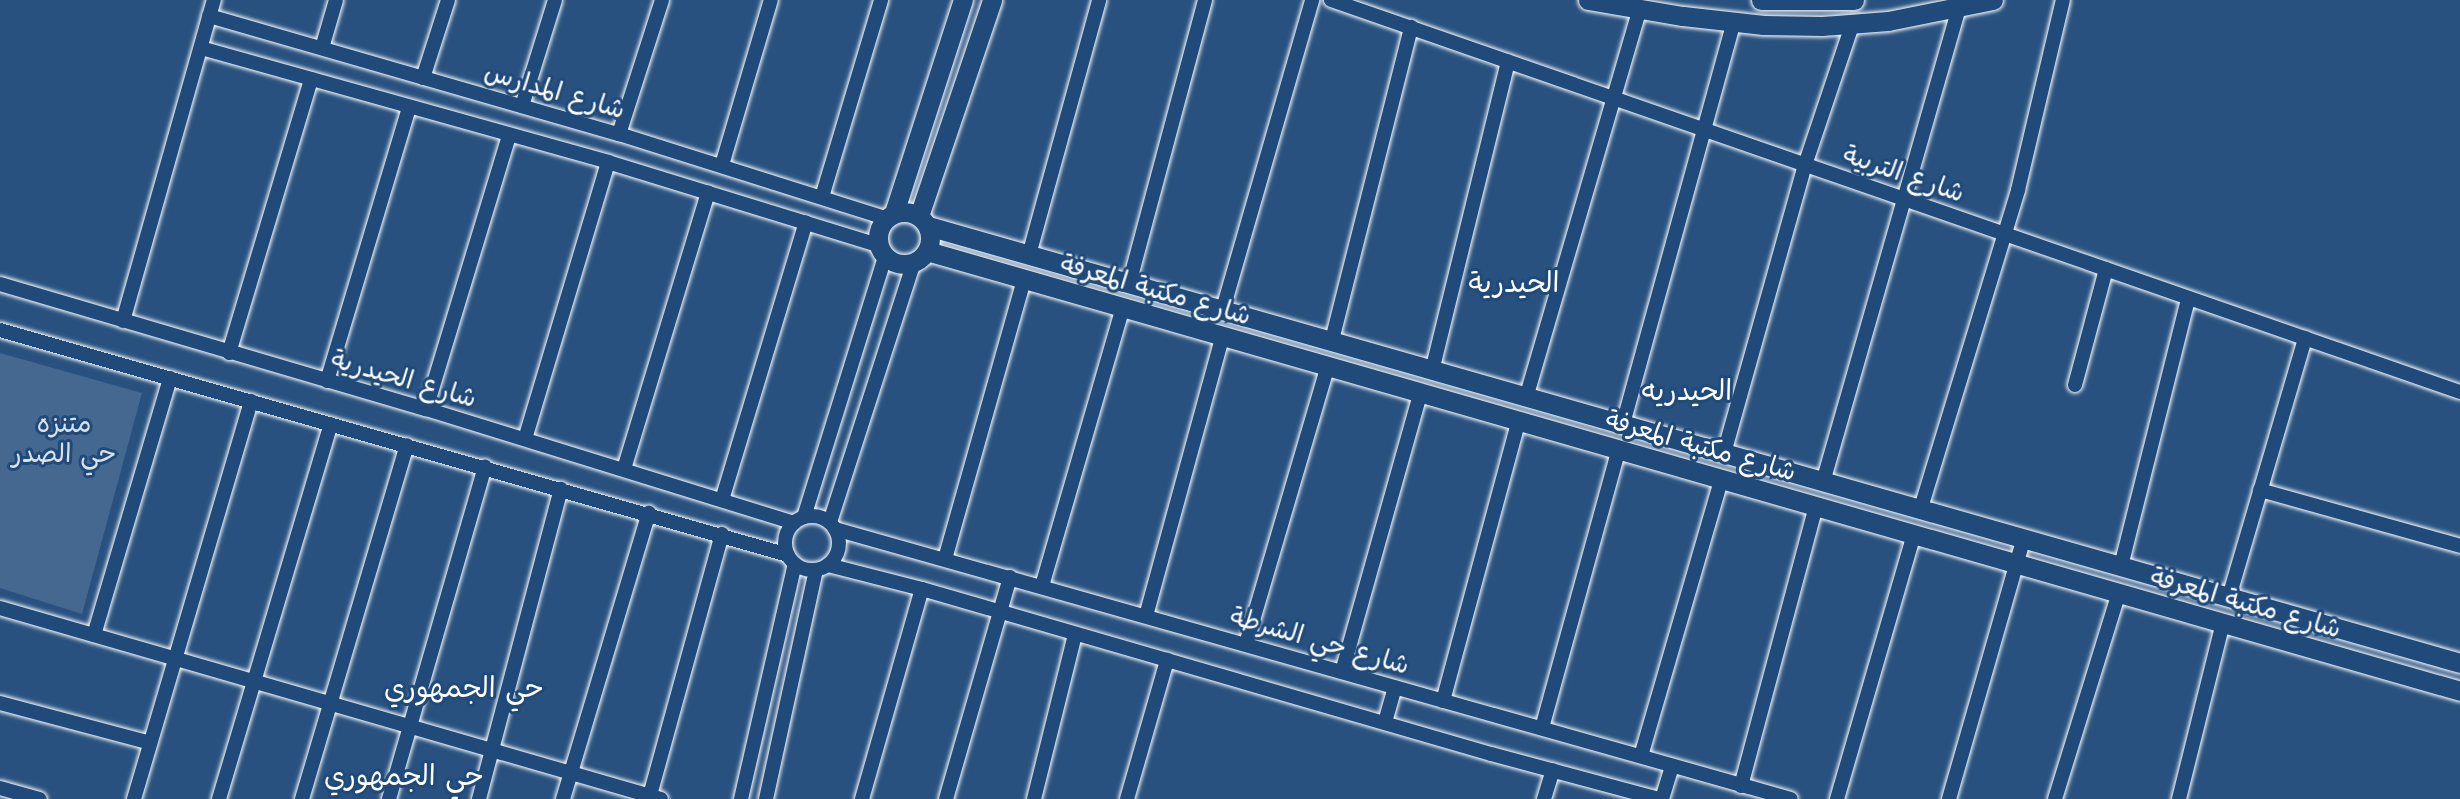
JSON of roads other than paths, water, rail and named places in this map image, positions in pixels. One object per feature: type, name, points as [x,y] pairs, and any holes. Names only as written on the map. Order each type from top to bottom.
[{"type":"street","points":[[123,321],[214,0]]},
{"type":"street","points":[[322,48],[336,0]]},
{"type":"street","points":[[423,78],[448,0]]},
{"type":"street","points":[[522,106],[555,0]]},
{"type":"street","points":[[619,134],[662,0]]},
{"type":"street","points":[[722,164],[771,0]]},
{"type":"street","points":[[822,197],[881,0]]},
{"type":"street","points":[[741,799],[792,560],[785,538],[799,520],[882,251],[878,231],[890,216],[963,0]]},
{"type":"street","points":[[923,221],[992,0]]},
{"type":"street","points":[[1029,255],[1099,0]]},
{"type":"street","points":[[1129,284],[1205,0]]},
{"type":"street","points":[[1223,309],[1311,0]]},
{"type":"street","name":"شارع التربية","points":[[1331,0],[1614,96],[1704,130],[2460,392]]},
{"type":"street","points":[[1588,0],[1734,22],[1793,26],[1852,25],[1993,0]]},
{"type":"street","points":[[1761,0],[1854,0]]},
{"type":"street","points":[[1920,510],[2018,190],[2063,0]]},
{"type":"street","points":[[1823,482],[1902,198],[1959,7]]},
{"type":"street","points":[[1526,398],[1640,9]]},
{"type":"street","name":"شارع المدارس","points":[[209,16],[722,164],[890,216]]},
{"type":"street","points":[[1623,424],[1734,22]]},
{"type":"street","points":[[1724,453],[1805,165],[1852,25]]},
{"type":"street","points":[[1332,340],[1411,27]]},
{"type":"street","name":"شارع المدارس","points":[[201,48],[608,162],[806,222],[882,251]]},
{"type":"street","points":[[1432,371],[1508,61]]},
{"type":"street","points":[[229,353],[312,79]]},
{"type":"street","points":[[327,381],[409,107]]},
{"type":"street","points":[[426,409],[509,135]]},
{"type":"street","points":[[525,439],[608,162]]},
{"type":"street","points":[[624,469],[708,192]]},
{"type":"street","points":[[766,799],[822,567],[839,544],[833,526],[920,257],[930,234],[923,221],[907,212],[890,216]]},
{"type":"street","name":"شارع مكتبة المعرفة","points":[[923,221],[1129,284],[2460,663]]},
{"type":"street","points":[[722,500],[806,222]]},
{"type":"street","points":[[882,251],[899,264],[920,257]]},
{"type":"street","name":"شارع مكتبة المعرفة","points":[[920,257],[1024,279],[1422,391],[2460,691]]},
{"type":"street","points":[[2075,385],[2106,269]]},
{"type":"street","points":[[945,559],[1024,279]]},
{"type":"street","name":"شارع الحيدرية","points":[[0,284],[426,409],[722,500],[799,520]]},
{"type":"street","points":[[2121,566],[2188,299]]},
{"type":"street","points":[[1042,586],[1123,307]]},
{"type":"street","points":[[0,330],[722,534],[792,560],[922,589],[1637,796],[1661,799],[1672,766]]},
{"type":"street","points":[[1146,616],[1223,335]]},
{"type":"street","points":[[2229,597],[2305,338]]},
{"type":"street","points":[[1247,644],[1328,365]]},
{"type":"street","points":[[94,635],[170,378]]},
{"type":"street","points":[[1342,672],[1422,391]]},
{"type":"street","points":[[134,799],[251,401]]},
{"type":"street","points":[[1443,701],[1519,419]]},
{"type":"street","points":[[219,799],[331,424]]},
{"type":"street","points":[[302,799],[407,445]]},
{"type":"street","points":[[1542,728],[1619,449]]},
{"type":"street","points":[[388,799],[485,467]]},
{"type":"street","points":[[1641,756],[1722,478]]},
{"type":"street","points":[[479,799],[494,751],[561,489]]},
{"type":"street","points":[[2260,489],[2460,546]]},
{"type":"street","points":[[1741,786],[1816,506]]},
{"type":"street","points":[[563,799],[649,513]]},
{"type":"street","points":[[799,520],[818,516],[833,526]]},
{"type":"street","name":"شارع حي الشرطة","points":[[833,526],[1791,799]]},
{"type":"street","points":[[0,608],[653,798],[722,534]]},
{"type":"street","points":[[1837,799],[1914,534]]},
{"type":"street","points":[[1949,799],[2024,538]]},
{"type":"street","points":[[946,799],[1010,577]]},
{"type":"street","points":[[862,799],[922,589]]},
{"type":"street","points":[[2055,799],[2119,592]]},
{"type":"street","points":[[2179,799],[2223,623]]},
{"type":"street","points":[[1034,799],[1075,634]]},
{"type":"street","points":[[1127,799],[1167,660]]},
{"type":"street","points":[[1385,722],[1395,687]]},
{"type":"street","points":[[0,703],[150,743]]},
{"type":"street","points":[[1544,799],[1553,770]]},
{"type":"street","points":[[0,788],[40,799]]},
{"type":"district","name":"الحيدرية","points":[[1514,282]]},
{"type":"district","name":"الحيدريه","points":[[1687,390]]},
{"type":"district","name":"حي الجمهوري","points":[[464,687]]},
{"type":"district","name":"حي الجمهوري","points":[[404,775]]},
{"type":"park label","name":"متنزه حي الصدر","points":[[64,438]]}]
